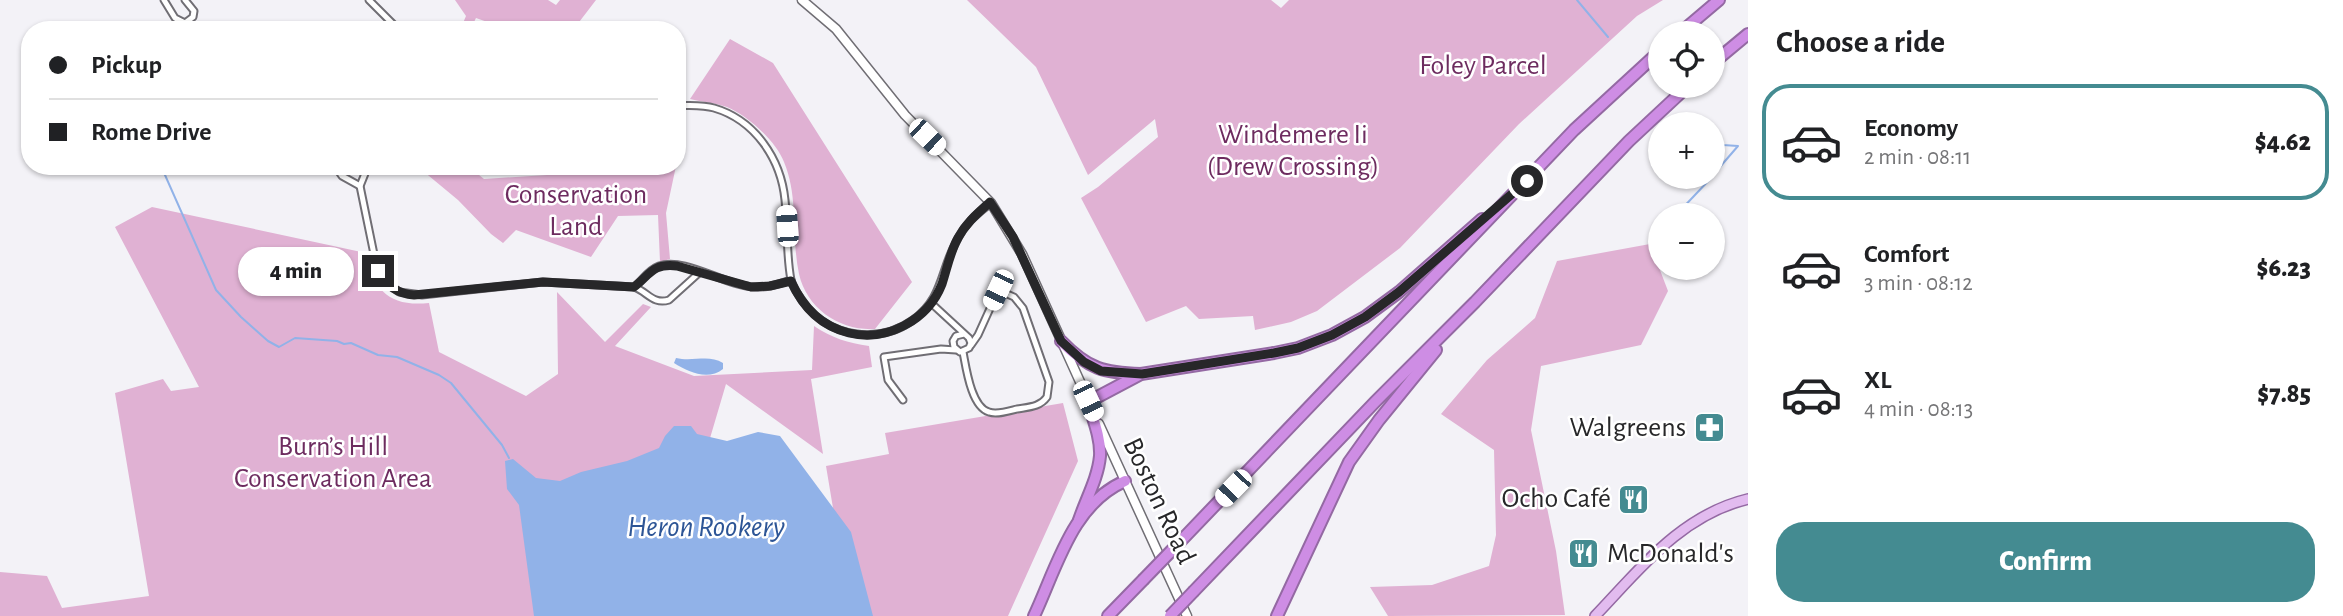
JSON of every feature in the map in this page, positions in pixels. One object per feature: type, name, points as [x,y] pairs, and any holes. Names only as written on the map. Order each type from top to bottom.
[{"type":"highway","points":[[1694,21],[1719,0]]},
{"type":"highway","points":[[1725,54],[1748,34]]},
{"type":"highway","points":[[1108,616],[1574,130],[1648,62]]},
{"type":"highway","points":[[1170,616],[1629,141],[1675,98]]},
{"type":"highway","points":[[1061,341],[1084,362],[1101,371],[1142,374],[1298,348],[1332,335],[1365,317],[1399,292],[1527,181]]},
{"type":"highway","points":[[1277,616],[1349,462],[1459,318]]},
{"type":"highway","points":[[1034,616],[1093,485],[1100,455],[1088,401],[1142,374]]},
{"type":"highway","points":[[1079,520],[1097,498],[1125,481]]},
{"type":"main road","name":"Boston Road","points":[[802,0],[836,29],[905,115],[990,202],[1013,237],[1186,616]]},
{"type":"main road","points":[[1595,616],[1654,554],[1684,527],[1705,515],[1748,499]]},
{"type":"street","points":[[164,0],[175,18],[181,21]]},
{"type":"street","points":[[185,0],[194,11],[193,17],[188,21]]},
{"type":"street","points":[[369,0],[390,21]]},
{"type":"street","points":[[686,105],[703,106],[728,114],[750,129],[770,152],[784,189],[791,281],[801,299],[820,320],[852,334],[877,334],[901,327],[916,318],[931,303],[942,283],[961,232],[990,202]]},
{"type":"street","points":[[341,175],[360,186]]},
{"type":"street","points":[[364,175],[360,186],[378,271],[386,283],[399,292],[422,295],[543,282],[634,287],[653,300],[663,302],[669,300],[700,272]]},
{"type":"street","points":[[634,287],[660,266],[677,266],[751,287],[791,281]]},
{"type":"street","points":[[903,400],[887,377],[884,357],[941,348],[959,351],[970,346],[976,339],[1002,282]]},
{"type":"street","points":[[948,319],[972,390],[987,412],[1038,406],[1048,397],[1049,382],[1023,308],[1014,298],[998,290]]},
{"type":"street","points":[[931,303],[970,340],[970,346]]},
{"type":"street","points":[[941,348],[958,335],[977,330],[982,324]]},
{"type":"green space","points":[[455,0],[548,0],[556,5],[560,0],[596,0],[580,21],[484,21],[476,18],[474,21],[464,21],[466,16]]},
{"type":"green space","name":"Windemere Ii (Drew Crossing)","points":[[967,0],[1271,0],[1281,8],[1289,0],[1663,0],[1637,16],[1519,124],[1400,248],[1317,311],[1291,322],[1255,330],[1253,316],[1199,319],[1186,306],[1146,322],[1081,198],[1158,137],[1155,119],[1088,175],[1036,67]]},
{"type":"green space","points":[[730,39],[773,63],[912,282],[875,329],[862,329],[838,322],[809,298],[799,274],[792,189],[784,162],[775,146],[760,130],[735,111],[690,99]]},
{"type":"green space","name":"Conservation Land","points":[[428,175],[479,175],[484,179],[547,175],[674,175],[666,213],[670,259],[660,262],[658,215],[618,216],[591,257],[516,230],[503,243]]},
{"type":"green space","name":"Burn’s Hill Conservation Area","points":[[152,207],[366,253],[373,277],[386,294],[404,302],[429,303],[439,352],[526,396],[558,374],[557,292],[605,342],[643,304],[651,307],[615,346],[694,376],[812,370],[814,326],[840,339],[869,346],[872,367],[811,379],[823,454],[726,384],[669,577],[607,616],[0,616],[0,572],[47,576],[62,608],[149,596],[115,393],[163,379],[171,391],[199,387],[115,227]]},
{"type":"green space","points":[[1648,244],[1648,280],[1664,280],[1668,291],[1641,345],[1541,366],[1531,430],[1556,551],[1565,615],[1388,616],[1370,587],[1432,585],[1489,566],[1496,535],[1494,450],[1441,414],[1487,360],[1535,318],[1557,261]]},
{"type":"green space","points":[[1063,403],[1078,461],[1008,616],[851,616],[826,466],[889,454],[885,433]]},
{"type":"water","points":[[676,358],[718,360],[723,363],[723,369],[717,373],[698,374],[674,363]]},
{"type":"water","name":"Heron Rookery","points":[[674,426],[691,426],[697,434],[727,441],[758,432],[780,436],[851,532],[873,616],[534,616],[519,505],[507,489],[505,461],[513,459],[536,478],[560,481],[581,472],[627,461],[659,448]]},
{"type":"waterway","points":[[1577,0],[1608,37]]},
{"type":"waterway","points":[[1725,145],[1738,146],[1725,161]]},
{"type":"waterway","points":[[165,175],[216,290],[268,341],[279,347],[295,338],[351,343],[378,355],[397,357],[439,375],[451,383],[502,445],[509,458]]},
{"type":"waterway","points":[[1687,203],[1701,189]]},
{"type":"place","name":"Walgreens","points":[[1709,428]]},
{"type":"place","name":"Ocho Café","points":[[1634,499]]},
{"type":"place","name":"McDonald's","points":[[1584,554]]},
{"type":"route","points":[[378,271],[386,283],[399,292],[422,295],[543,282],[634,287],[653,269],[667,265],[677,266],[751,287],[791,281],[806,307],[820,320],[852,334],[877,334],[909,323],[931,303],[938,293],[961,232],[990,202],[1022,254],[1061,341],[1074,355],[1101,371],[1142,374],[1274,353],[1318,342],[1332,335],[1365,317],[1399,292],[1527,181]]},
{"type":"park label","name":"Foley Parcel","points":[[1483,66]]}]
